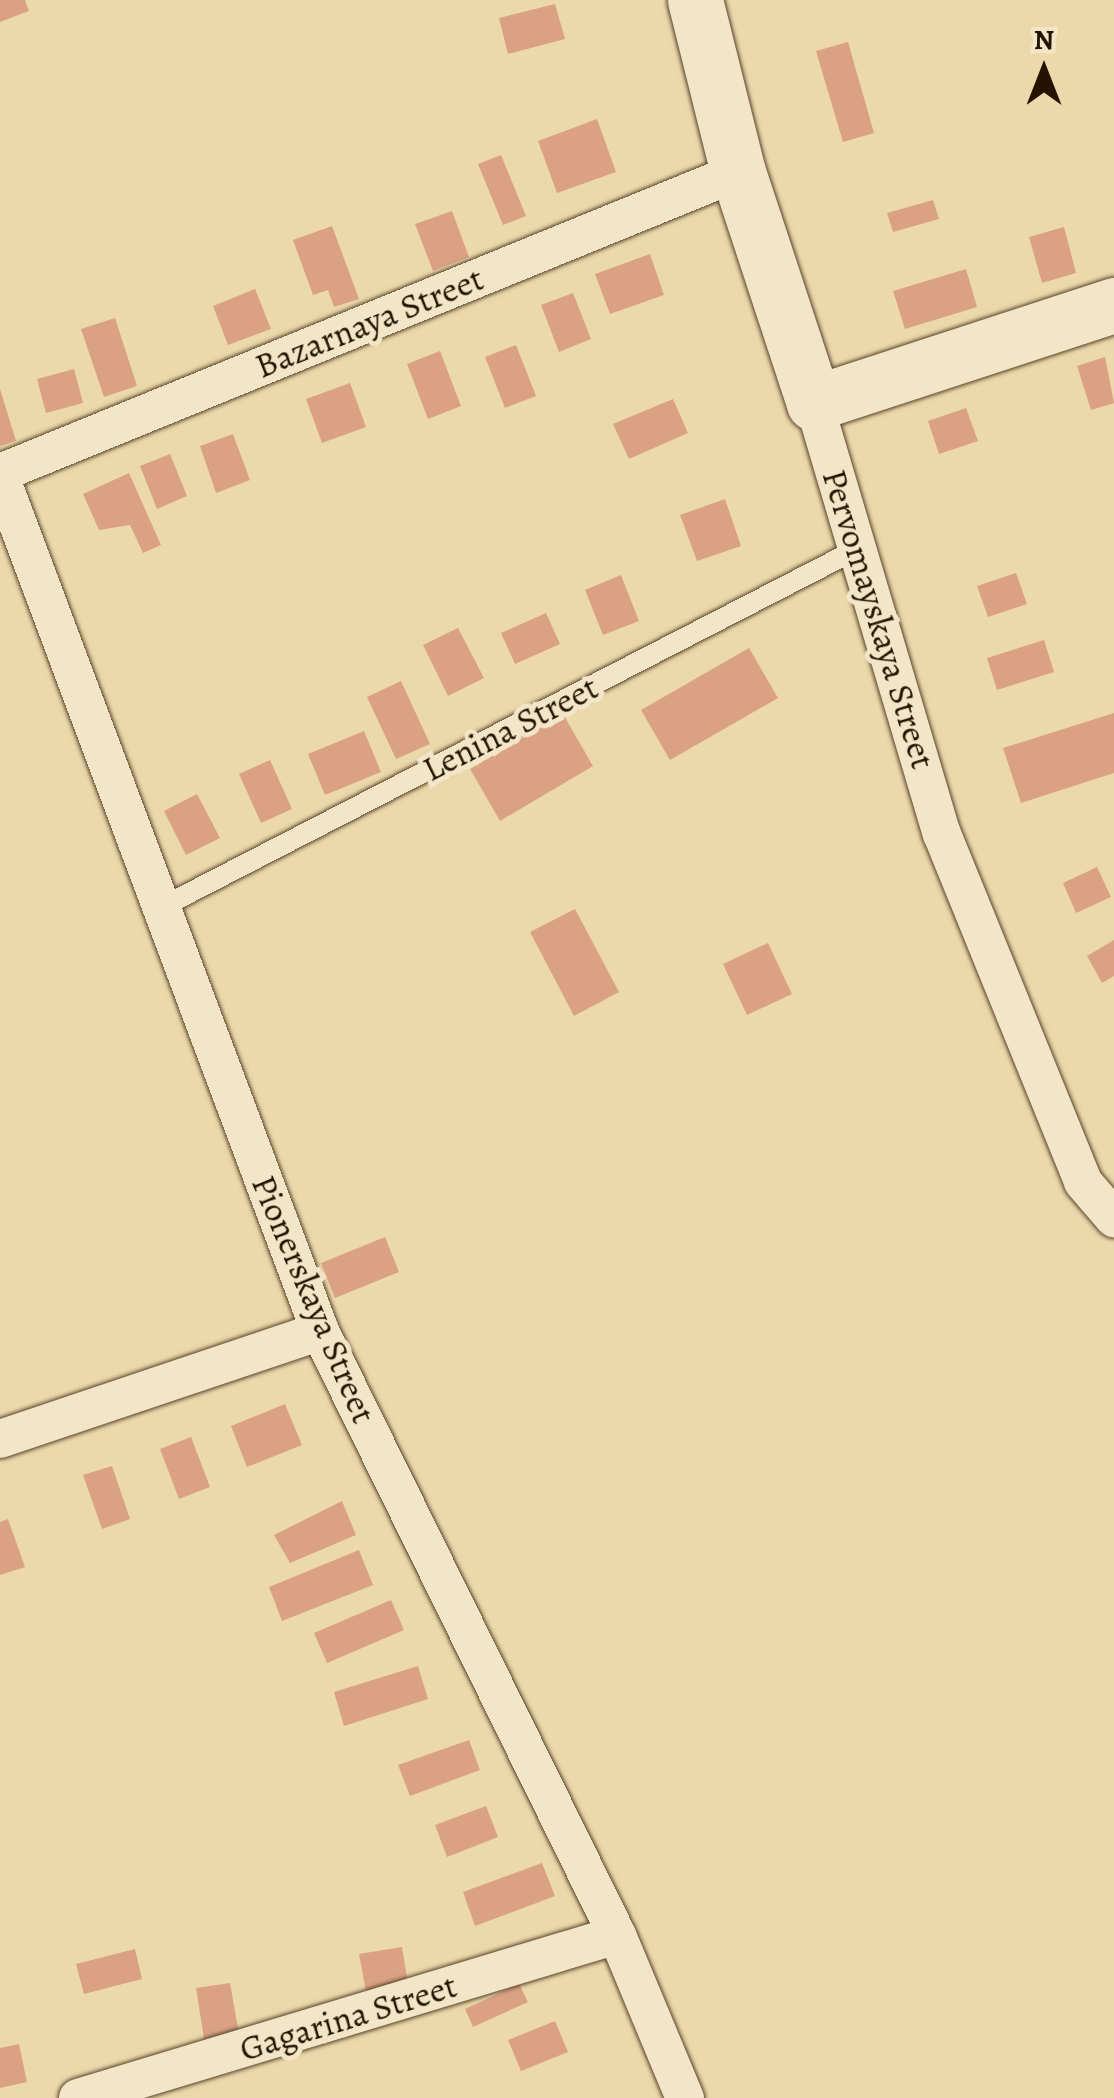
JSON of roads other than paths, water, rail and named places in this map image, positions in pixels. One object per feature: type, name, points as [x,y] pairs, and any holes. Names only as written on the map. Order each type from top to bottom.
[{"type":"street","name":"Pervomayskaya Street","points":[[695,0],[738,172],[859,548],[942,834],[1083,1182],[1114,1218]]},
{"type":"street","name":"Bazarnaya Street","points":[[0,474],[738,172]]},
{"type":"street","points":[[814,403],[1114,305]]},
{"type":"street","name":"Pionerskaya Street","points":[[0,474],[320,1332],[617,1935],[685,2098]]},
{"type":"street","points":[[0,1439],[320,1332]]},
{"type":"street","name":"Gagarina Street","points":[[78,2098],[617,1935]]},
{"type":"lane","name":"Lenina Street","points":[[162,907],[859,548]]}]
